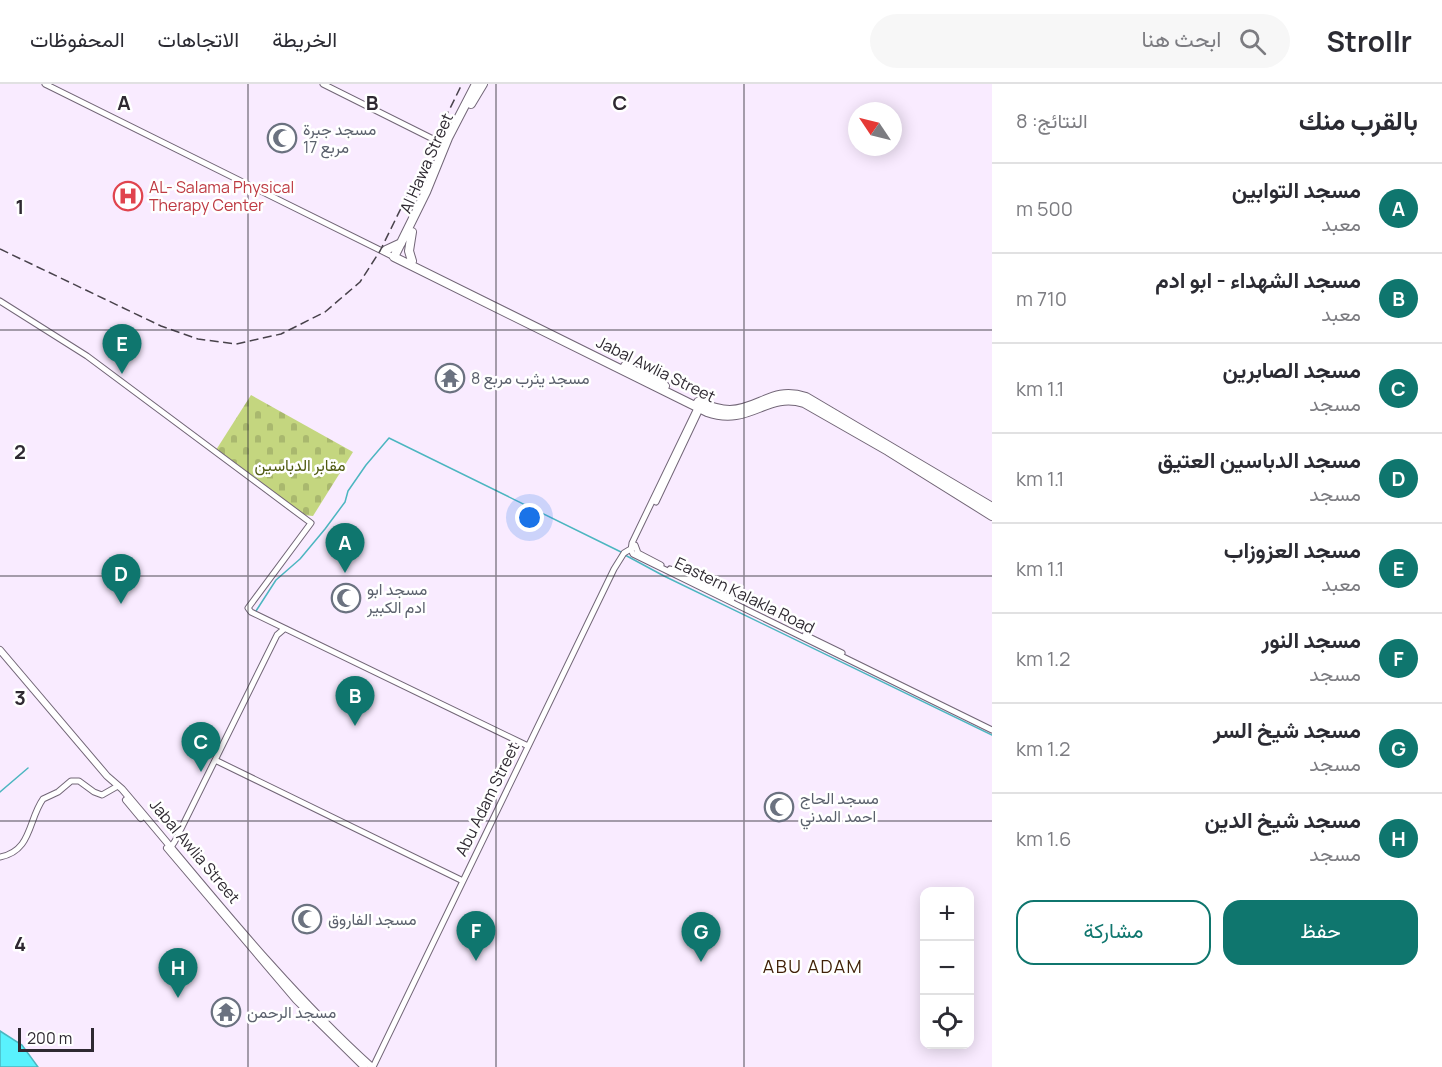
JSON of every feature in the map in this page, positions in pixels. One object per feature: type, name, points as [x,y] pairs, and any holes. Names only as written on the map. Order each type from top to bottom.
[{"type":"highway","name":"Al Hawa Street","points":[[399,258],[401,243],[426,192],[448,138],[476,84]]},
{"type":"highway","name":"Al Hawa Street","points":[[399,258],[460,122],[483,84]]},
{"type":"highway","points":[[412,232],[409,251],[412,261]]},
{"type":"highway","points":[[386,250],[401,243]]},
{"type":"highway","name":"Jabal Awlia Street","points":[[399,258],[412,261],[718,415],[736,416],[781,400],[804,403],[888,451],[992,516]]},
{"type":"highway","name":"Jabal Awlia Street","points":[[399,258],[700,406],[729,410],[741,408],[778,394],[796,394],[806,397],[992,507]]},
{"type":"main road","name":"Jabal Awlia Street","points":[[0,650],[107,776],[122,789],[296,1000],[364,1067]]},
{"type":"main road","name":"Jabal Awlia Street","points":[[0,655],[298,994],[336,1034],[373,1067]]},
{"type":"street","points":[[45,84],[399,258]]},
{"type":"street","points":[[53,84],[399,258]]},
{"type":"street","points":[[323,84],[435,140],[442,141],[448,138]]},
{"type":"street","points":[[435,140],[442,151]]},
{"type":"street","points":[[0,301],[87,356],[311,523],[248,609],[256,616],[528,746]]},
{"type":"street","points":[[632,547],[700,406]]},
{"type":"street","name":"Eastern Kalakla Road","points":[[632,547],[634,555],[992,728]]},
{"type":"street","name":"Abu Adam Street","points":[[373,1067],[614,569],[623,554],[632,547]]},
{"type":"street","points":[[277,626],[277,635]]},
{"type":"street","points":[[170,848],[277,635],[284,629]]},
{"type":"street","points":[[215,760],[463,881]]},
{"type":"street","points":[[0,857],[14,853],[26,838],[43,799],[58,792],[69,782],[79,781],[102,795],[116,788]]},
{"type":"green space","name":"مقابر الدباسين","points":[[251,395],[353,452],[313,516],[303,515],[216,450]]},
{"type":"water","points":[[0,1031],[22,1045],[38,1067],[0,1067]]},
{"type":"waterway","points":[[256,611],[276,580],[300,559],[325,529],[345,502],[348,491],[366,465],[389,438],[621,552]]},
{"type":"waterway","points":[[625,555],[992,735]]},
{"type":"waterway","points":[[0,792],[28,768]]},
{"type":"railway","points":[[0,249],[161,326],[198,339],[236,344],[281,334],[325,312],[360,282],[380,251],[462,84]]},
{"type":"place","name":"مسجد جبرة مربع 17","points":[[282,138]]},
{"type":"place","name":"AL- Salama Physical Therapy Center","points":[[128,196]]},
{"type":"place","name":"مسجد العزوزاب","points":[[122,374]]},
{"type":"place","name":"مسجد يثرب مربع 8","points":[[450,378]]},
{"type":"place","name":"مسجد التوابين","points":[[345,573]]},
{"type":"place","name":"مسجد ابو ادم الكبير","points":[[346,598]]},
{"type":"place","name":"مسجد الدباسين العتيق","points":[[121,604]]},
{"type":"place","name":"مسجد الشهداء - ابو ادم","points":[[355,726]]},
{"type":"place","name":"مسجد الصابرين","points":[[201,772]]},
{"type":"place","name":"مسجد الحاج احمد المدني","points":[[779,807]]},
{"type":"place","name":"مسجد الفاروق","points":[[307,919]]},
{"type":"place","name":"مسجد النور","points":[[476,961]]},
{"type":"place","name":"مسجد شيخ السر","points":[[701,962]]},
{"type":"place","name":"مسجد شيخ الدين","points":[[178,998]]},
{"type":"place","name":"مسجد الرحمن","points":[[226,1012]]},
{"type":"district","name":"ABU ADAM","points":[[813,966]]}]
